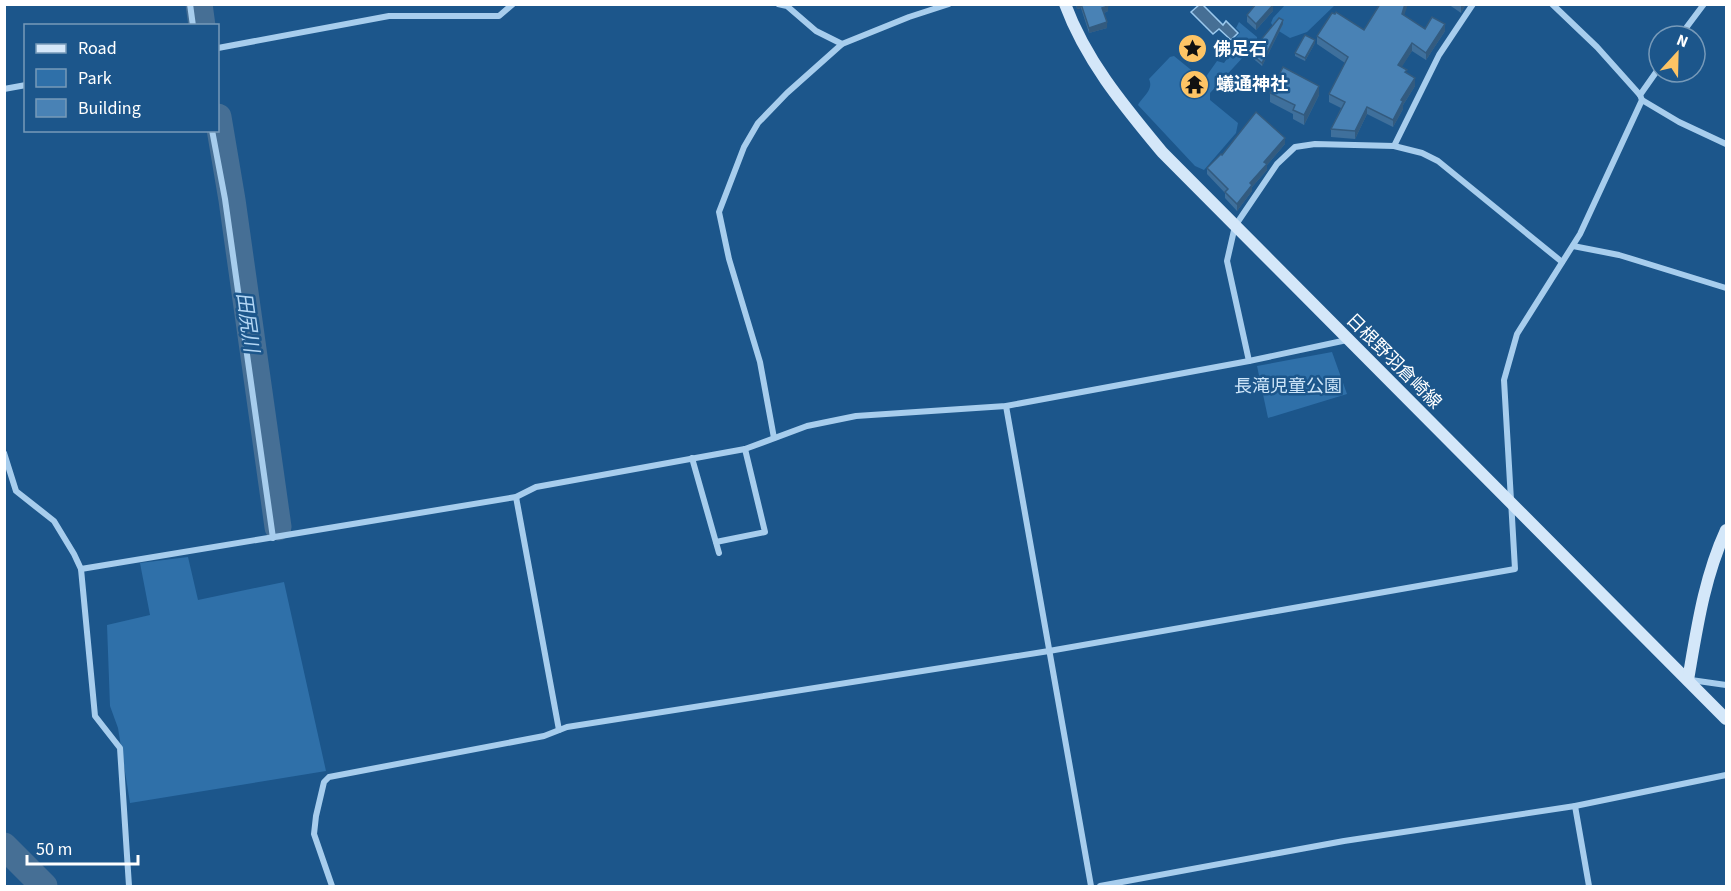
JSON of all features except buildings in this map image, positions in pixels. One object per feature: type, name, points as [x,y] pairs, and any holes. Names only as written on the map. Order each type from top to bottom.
[{"type":"main road","name":"日根野羽倉崎線","points":[[1065,4],[1091,59],[1119,101],[1162,152],[1726,719]]},
{"type":"main road","points":[[1688,680],[1701,599],[1714,557],[1726,530]]},
{"type":"street","points":[[190,4],[194,24]]},
{"type":"street","points":[[219,48],[389,16],[499,16],[513,4]]},
{"type":"street","points":[[778,4],[788,6],[816,31],[842,44]]},
{"type":"street","points":[[774,438],[760,362],[729,259],[718,212],[744,147],[758,123],[787,93],[842,44],[909,17],[949,4]]},
{"type":"street","points":[[1394,146],[1439,55],[1473,4]]},
{"type":"street","points":[[1552,4],[1597,47],[1641,97],[1679,122],[1726,144]]},
{"type":"street","points":[[1689,24],[1704,4]]},
{"type":"street","points":[[4,89],[24,84]]},
{"type":"street","points":[[332,886],[314,834],[324,782],[329,777],[544,736],[567,727],[1049,651],[1515,569],[1504,380],[1517,334],[1580,234],[1641,97],[1649,84]]},
{"type":"street","points":[[212,132],[225,199],[273,538]]},
{"type":"street","points":[[1250,361],[1227,261],[1235,226],[1277,164],[1295,147],[1315,144],[1394,146],[1422,153],[1438,161],[1562,262]]},
{"type":"street","points":[[1573,246],[1619,255],[1726,288]]},
{"type":"street","points":[[81,568],[516,497],[536,487],[745,449],[807,426],[856,416],[1006,406],[1250,361],[1347,340]]},
{"type":"street","points":[[1006,406],[1091,886]]},
{"type":"street","points":[[716,542],[765,532],[745,449]]},
{"type":"street","points":[[4,453],[16,491],[54,521],[81,568],[95,716],[120,748],[129,886]]},
{"type":"street","points":[[692,458],[718,553]]},
{"type":"street","points":[[516,497],[559,730]]},
{"type":"street","points":[[1688,680],[1726,686]]},
{"type":"street","points":[[1100,886],[1344,842],[1575,806],[1726,775]]},
{"type":"street","points":[[1575,806],[1589,886]]},
{"type":"green space","points":[[1285,5],[1335,5],[1307,32],[1290,38],[1274,28],[1271,23]]},
{"type":"green space","points":[[1239,22],[1257,37],[1257,42],[1210,93],[1210,100],[1238,123],[1236,133],[1204,170],[1195,166],[1138,105],[1149,90],[1149,79],[1170,57],[1174,56],[1201,78],[1205,78],[1217,61],[1224,63],[1229,56],[1227,47],[1240,32],[1236,28]]},
{"type":"green space","name":"長滝児童公園","points":[[1332,352],[1347,394],[1268,418],[1257,366]]},
{"type":"green space","points":[[188,557],[198,600],[284,582],[326,771],[130,803],[118,728],[110,706],[107,625],[150,615],[140,563]]},
{"type":"shaded area","points":[[1199,5],[1203,5],[1223,25],[1226,21],[1238,33],[1231,40],[1219,29],[1213,34],[1191,12]]},
{"type":"waterway","name":"田尻川","points":[[199,4],[202,24]]},
{"type":"waterway","name":"田尻川","points":[[219,123],[278,527]]},
{"type":"waterway","points":[[4,846],[44,886]]},
{"type":"place","name":"佛足石","points":[[1192,49]]},
{"type":"place","name":"蟻通神社","points":[[1195,84]]}]
